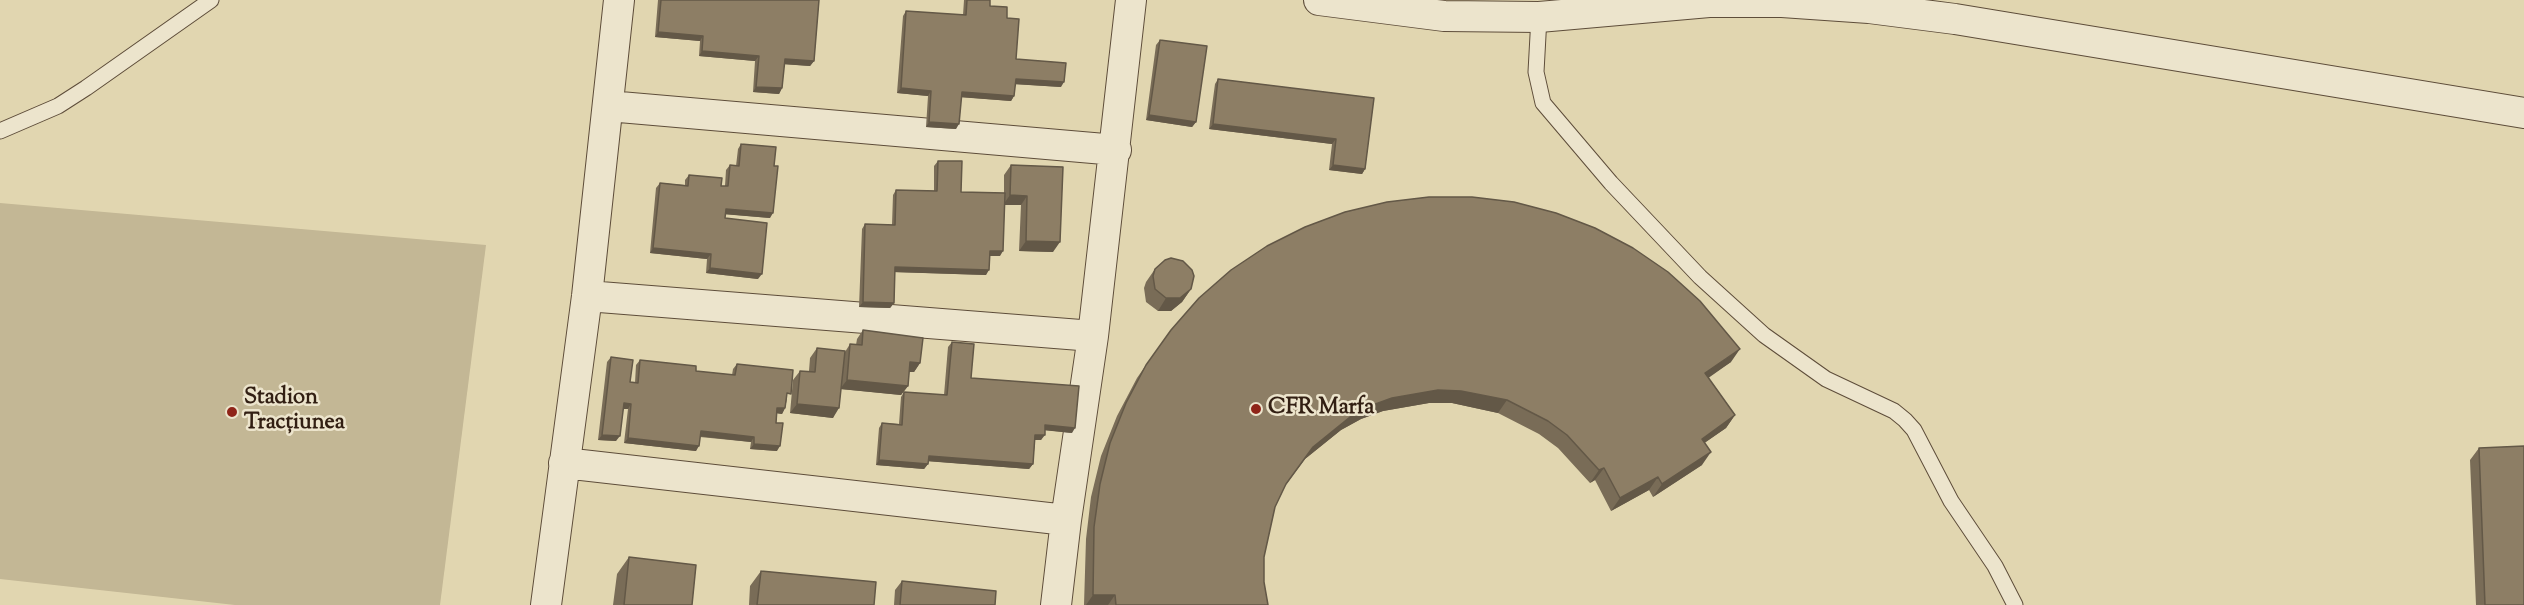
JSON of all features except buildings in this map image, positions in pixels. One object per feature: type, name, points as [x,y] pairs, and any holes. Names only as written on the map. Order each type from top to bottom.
[{"type":"street","points":[[546,605],[587,296],[619,0]]},
{"type":"street","points":[[1056,605],[1093,336],[1116,150],[1131,0]]},
{"type":"street","points":[[1318,0],[1444,16],[1539,17],[1709,2],[1782,2],[1869,8],[1955,18],[2524,113]]},
{"type":"street","points":[[608,106],[1116,150]]},
{"type":"street","points":[[587,296],[1093,336]]},
{"type":"street","points":[[564,464],[1066,520]]},
{"type":"lane","points":[[0,131],[58,106],[211,0]]},
{"type":"lane","points":[[1539,17],[1536,72],[1543,103],[1611,183],[1700,278],[1764,335],[1826,379],[1894,411],[1905,420],[1914,430],[1951,501],[1995,566],[2015,605]]},
{"type":"shaded area","name":"Stadion Tracțiunea","points":[[0,203],[486,245],[440,605],[235,605],[0,579]]},
{"type":"place","name":"CFR Marfa","points":[[1256,409]]},
{"type":"place","name":"Stadion Tracțiunea","points":[[232,412]]}]
